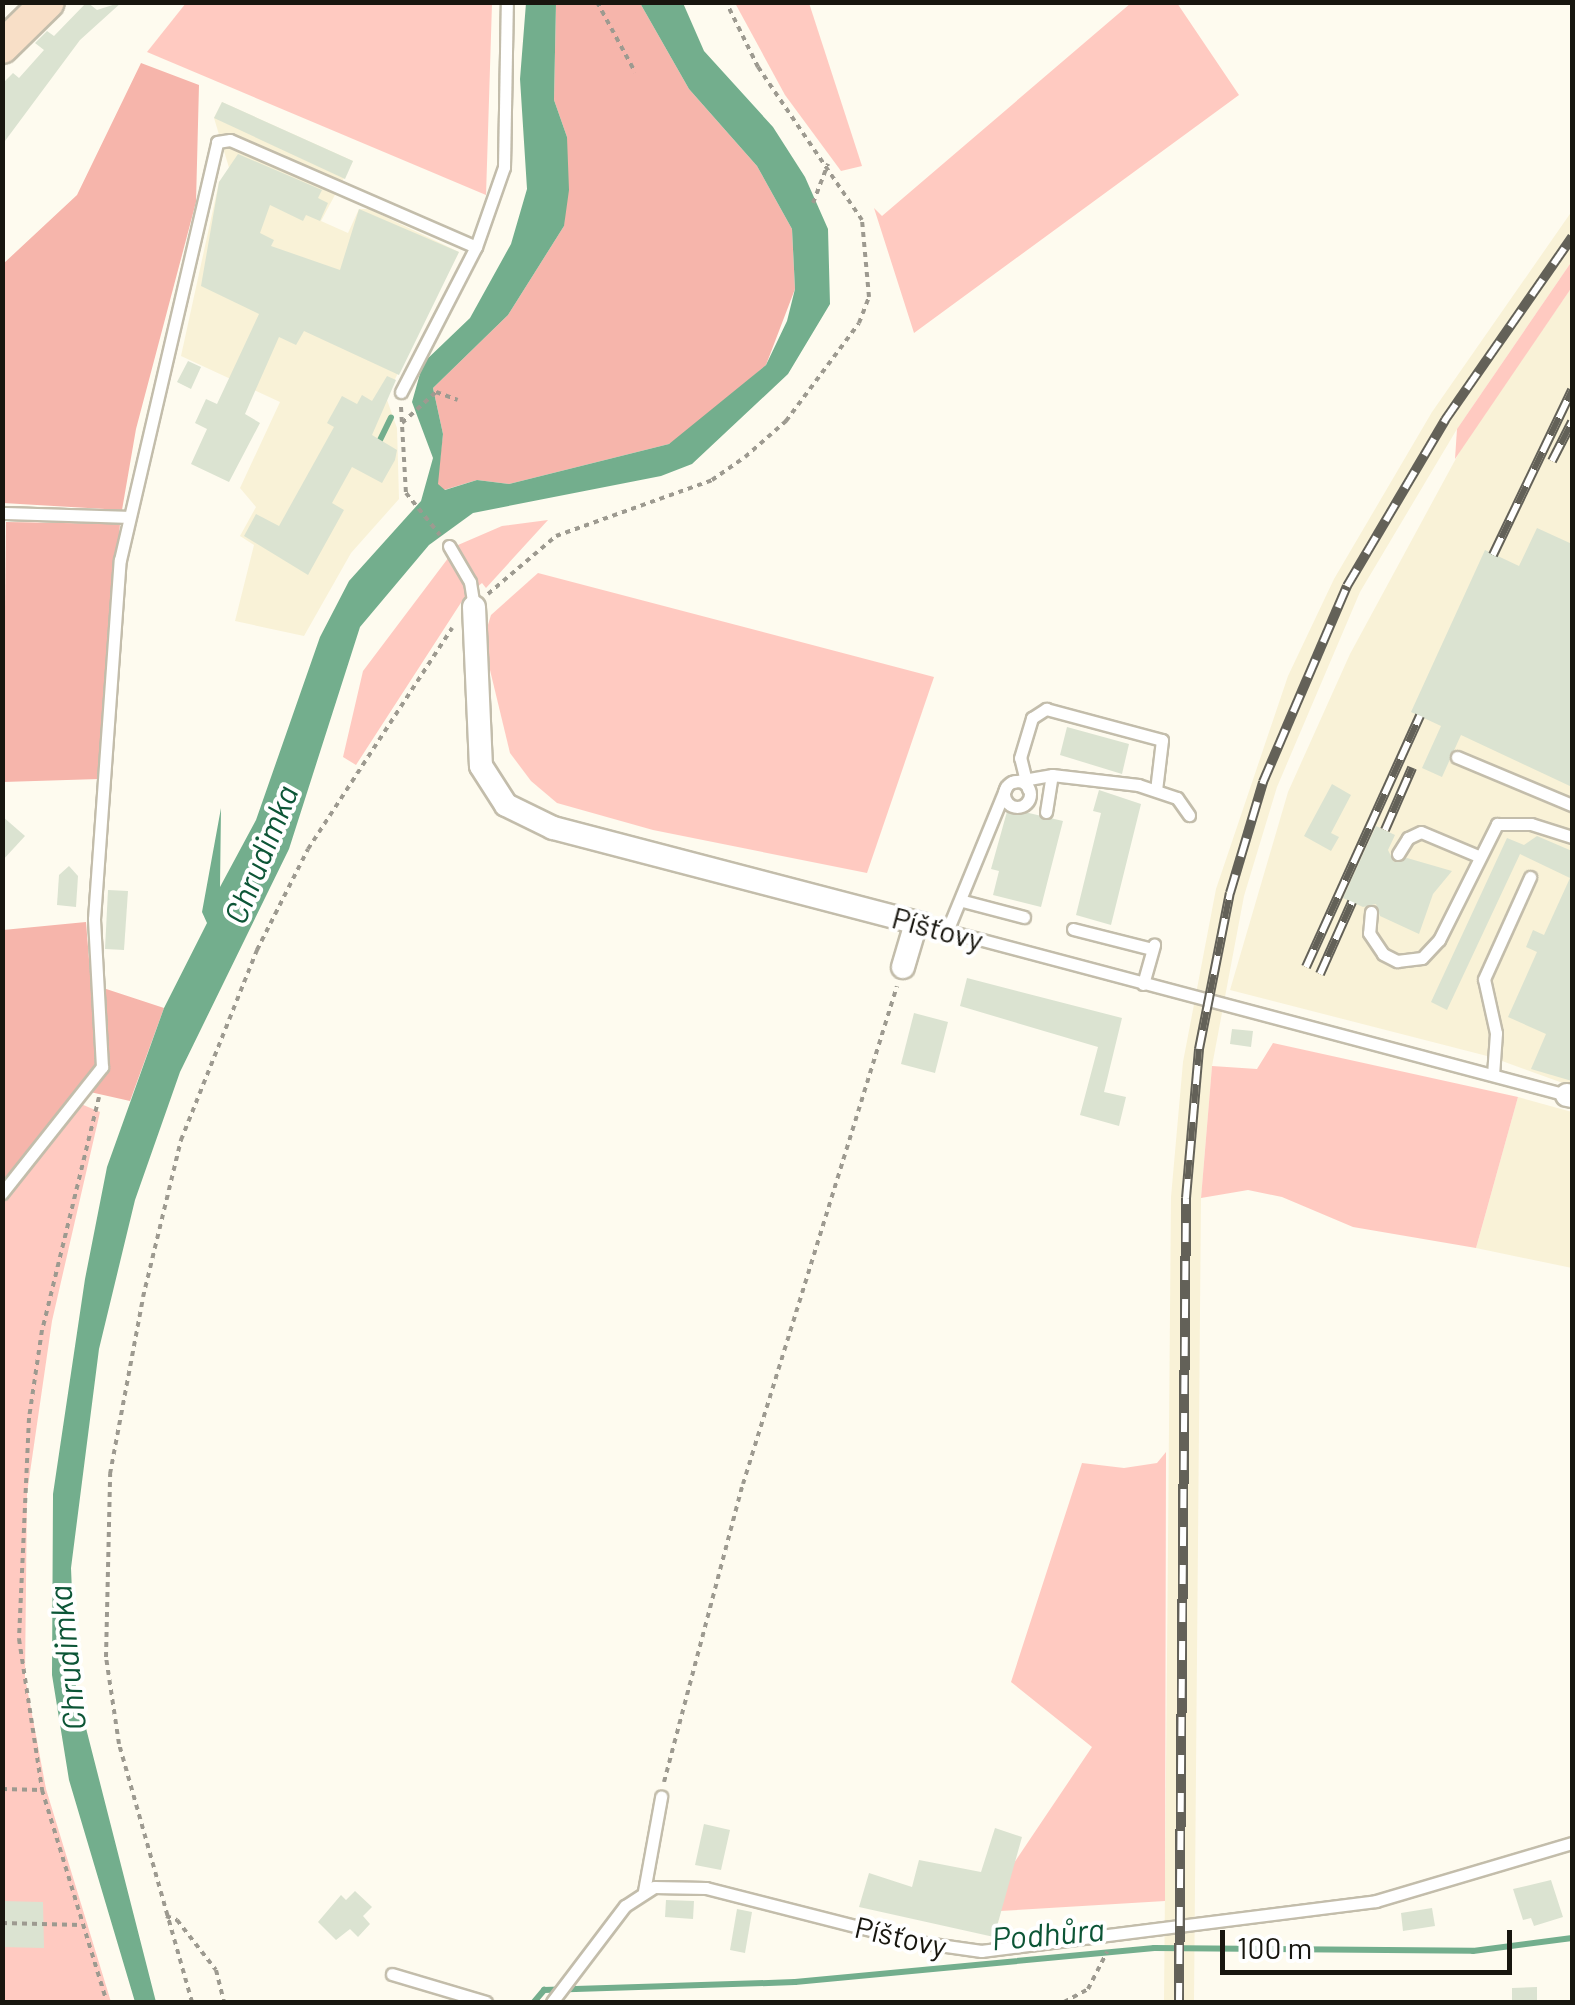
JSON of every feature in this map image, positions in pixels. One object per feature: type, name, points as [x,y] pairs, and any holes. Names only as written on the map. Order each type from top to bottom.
[{"type":"street","points":[[2,47],[48,2]]},
{"type":"street","name":"Píšťovy","points":[[474,606],[481,766],[506,804],[553,828],[919,924]]},
{"type":"street","points":[[903,967],[919,924]]},
{"type":"lane","points":[[401,392],[476,247],[504,167],[506,2]]},
{"type":"lane","points":[[2,1193],[102,1067],[94,919],[126,517],[220,140],[476,247]]},
{"type":"lane","points":[[3,513],[126,517]]},
{"type":"lane","points":[[450,546],[470,582],[474,606]]},
{"type":"lane","points":[[947,931],[1017,784],[1028,726],[1046,709],[1162,740],[1156,790]]},
{"type":"lane","points":[[1456,756],[1572,805]]},
{"type":"lane","points":[[1046,812],[1052,775]]},
{"type":"lane","points":[[1017,784],[1052,775],[1156,790],[1177,798],[1189,815]]},
{"type":"lane","points":[[1371,912],[1369,933],[1382,954],[1397,961],[1422,958],[1439,940],[1478,856],[1502,822],[1572,837]]},
{"type":"lane","points":[[1398,854],[1408,838],[1421,832],[1478,856]]},
{"type":"lane","points":[[1493,1075],[1496,1033],[1484,979],[1530,877]]},
{"type":"lane","points":[[962,901],[1024,918]]},
{"type":"lane","name":"Píšťovy","points":[[919,924],[1570,1095]]},
{"type":"lane","points":[[1073,929],[1153,946],[1144,984]]},
{"type":"lane","points":[[552,2002],[644,1892],[661,1797]]},
{"type":"lane","name":"Píšťovy","points":[[644,1892],[706,1888],[918,1942],[980,1951],[1376,1901],[1572,1843]]},
{"type":"lane","points":[[392,1974],[486,2002]]},
{"type":"path","points":[[598,2],[635,72]]},
{"type":"path","points":[[192,2002],[119,1744],[106,1657],[110,1474],[162,1200],[205,1073],[308,849],[437,647],[474,606],[556,536],[712,480],[772,433],[810,392],[853,332],[869,297],[862,220],[828,164],[758,68],[726,2]]},
{"type":"path","points":[[813,204],[828,164]]},
{"type":"path","points":[[401,392],[406,493],[450,546]]},
{"type":"path","points":[[402,424],[436,392],[458,400]]},
{"type":"path","points":[[661,1797],[743,1484],[903,967]]},
{"type":"path","points":[[102,1067],[42,1330],[29,1418],[19,1640],[42,1790],[107,2002]]},
{"type":"path","points":[[2,1789],[42,1790]]},
{"type":"path","points":[[166,1916],[210,1961],[224,2002]]},
{"type":"path","points":[[2,1924],[81,1925]]},
{"type":"path","points":[[1064,2002],[1088,1989],[1107,1961],[1107,1944]]},
{"type":"shaded area","points":[[186,3],[492,3],[486,195],[147,52]]},
{"type":"shaded area","points":[[556,3],[640,3],[689,89],[757,166],[792,229],[795,289],[766,365],[689,432],[669,444],[509,484],[477,480],[444,490],[437,484],[443,434],[433,388],[508,315],[564,226],[567,137],[554,100]]},
{"type":"shaded area","points":[[735,3],[809,3],[862,166],[841,171],[785,95]]},
{"type":"shaded area","points":[[1131,3],[1177,3],[1239,95],[914,333],[874,208],[882,216]]},
{"type":"shaded area","points":[[141,63],[199,85],[196,202],[136,429],[122,510],[3,503],[3,264],[77,195]]},
{"type":"shaded area","points":[[222,102],[353,161],[321,221],[348,233],[359,209],[369,209],[459,252],[386,397],[397,428],[399,499],[351,553],[304,636],[235,621],[254,545],[240,536],[256,507],[240,488],[280,402],[181,356],[219,182],[230,171],[214,118]]},
{"type":"shaded area","points":[[1572,211],[1572,261],[1457,429],[1360,592],[1277,787],[1244,896],[1212,1066],[1201,1198],[1194,2002],[1164,2002],[1171,1197],[1183,1062],[1216,889],[1288,676],[1334,579],[1432,412]]},
{"type":"shaded area","points":[[1572,261],[1572,287],[1455,459],[1457,429]]},
{"type":"shaded area","points":[[1572,287],[1571,1086],[1491,1057],[1230,990],[1288,792],[1350,654],[1466,440]]},
{"type":"shaded area","points":[[548,520],[486,588],[482,583],[464,598],[356,765],[343,757],[363,671],[458,545],[502,526]]},
{"type":"shaded area","points":[[6,522],[120,524],[99,779],[3,782]]},
{"type":"shaded area","points":[[538,573],[934,677],[867,873],[653,830],[557,803],[531,781],[510,753],[483,641],[491,615]]},
{"type":"shaded area","points":[[86,922],[91,984],[164,1008],[130,1101],[90,1092],[3,1203],[3,930]]},
{"type":"shaded area","points":[[1273,1043],[1518,1097],[1476,1248],[1353,1227],[1282,1197],[1248,1190],[1201,1198],[1212,1066],[1257,1069]]},
{"type":"shaded area","points":[[1518,1097],[1572,1112],[1572,1268],[1476,1248]]},
{"type":"shaded area","points":[[81,1104],[100,1112],[52,1321],[27,1493],[25,1677],[46,1789],[111,2002],[3,2002],[3,1203]]},
{"type":"shaded area","points":[[1166,1452],[1165,1901],[1000,1911],[1014,1863],[1092,1747],[1011,1682],[1082,1463],[1124,1468],[1157,1463]]},
{"type":"water","name":"Chrudimka","points":[[526,3],[556,3],[554,100],[567,137],[569,190],[564,226],[508,315],[433,388],[443,434],[438,484],[445,490],[477,480],[509,484],[669,444],[766,365],[787,321],[795,289],[792,229],[757,166],[689,89],[640,3],[683,3],[704,51],[773,127],[805,177],[828,229],[830,304],[788,374],[692,464],[661,476],[473,513],[429,545],[360,627],[289,849],[180,1072],[135,1200],[99,1349],[71,1568],[76,1689],[156,2002],[135,2002],[69,1780],[52,1675],[53,1494],[85,1279],[107,1167],[164,1008],[207,923],[202,912],[221,808],[220,887],[256,820],[320,637],[349,581],[421,501],[433,458],[412,402],[423,363],[470,318],[511,244],[527,189],[520,79]]},
{"type":"building","points":[[87,2],[97,10],[122,2],[80,40],[2,145],[2,84],[13,73],[19,78],[44,50],[35,43],[47,31],[54,36]]},
{"type":"building","points":[[222,102],[353,161],[345,179],[214,118]]},
{"type":"building","points":[[238,154],[322,190],[318,198],[328,203],[320,221],[306,215],[303,221],[270,205],[260,233],[274,240],[271,246],[340,270],[359,209],[459,252],[399,375],[304,331],[296,345],[279,337],[245,414],[260,423],[229,482],[191,464],[207,429],[195,423],[206,399],[217,404],[259,314],[201,286],[219,182]]},
{"type":"building","points":[[188,361],[201,367],[191,389],[177,382]]},
{"type":"building","points":[[387,376],[396,380],[372,435],[397,450],[395,460],[382,483],[352,467],[332,503],[344,510],[308,575],[244,536],[256,514],[279,526],[334,427],[327,423],[342,396],[357,404],[362,395],[372,401]]},
{"type":"building","points":[[1537,528],[1572,544],[1572,787],[1461,735],[1442,777],[1422,768],[1441,726],[1411,712],[1485,550],[1519,566]]},
{"type":"building","points":[[1067,727],[1129,744],[1122,774],[1060,755]]},
{"type":"building","points":[[1332,784],[1351,795],[1331,833],[1339,837],[1331,851],[1304,836]]},
{"type":"building","points":[[1099,790],[1141,804],[1111,925],[1076,915],[1101,813],[1093,811]]},
{"type":"building","points":[[1008,808],[1063,821],[1041,907],[993,895],[999,871],[991,869]]},
{"type":"building","points":[[2,816],[25,836],[2,861]]},
{"type":"building","points":[[1376,826],[1395,835],[1388,850],[1394,862],[1407,858],[1452,871],[1433,894],[1419,934],[1380,916],[1376,904],[1363,907],[1343,898]]},
{"type":"building","points":[[1537,836],[1572,851],[1572,1081],[1531,1069],[1546,1034],[1508,1017],[1537,952],[1526,947],[1533,930],[1544,935],[1570,878],[1520,854],[1447,1010],[1431,1002],[1507,838],[1524,845]]},
{"type":"building","points":[[69,866],[78,876],[76,907],[57,905],[59,875]]},
{"type":"building","points":[[108,890],[128,891],[124,950],[105,949]]},
{"type":"building","points":[[967,978],[1122,1018],[1104,1092],[1126,1097],[1119,1126],[1080,1115],[1098,1047],[960,1006]]},
{"type":"building","points":[[914,1013],[948,1022],[935,1073],[901,1064]]},
{"type":"building","points":[[1232,1029],[1253,1031],[1251,1047],[1230,1044]]},
{"type":"building","points":[[704,1824],[730,1830],[721,1870],[695,1865]]},
{"type":"building","points":[[995,1828],[1022,1837],[994,1937],[859,1907],[869,1873],[912,1887],[919,1860],[981,1872]]},
{"type":"building","points":[[1551,1880],[1563,1917],[1534,1926],[1531,1918],[1523,1920],[1513,1889]]},
{"type":"building","points":[[355,1891],[372,1907],[363,1916],[370,1924],[358,1937],[350,1929],[336,1940],[318,1922],[341,1895],[346,1900]]},
{"type":"building","points":[[666,1900],[694,1901],[693,1919],[665,1917]]},
{"type":"building","points":[[2,1901],[43,1902],[44,1948],[2,1947]]},
{"type":"building","points":[[1432,1908],[1435,1926],[1403,1931],[1401,1913]]},
{"type":"building","points":[[737,1909],[752,1912],[745,1953],[730,1950]]},
{"type":"building","points":[[1537,1987],[1537,2002],[1512,2002],[1512,1988]]},
{"type":"waterway","points":[[380,440],[391,417]]},
{"type":"waterway","name":"Podhůra","points":[[534,2002],[544,1990],[795,1982],[1154,1948],[1473,1951],[1572,1938]]},
{"type":"railway","points":[[1179,2002],[1186,1198],[1199,1049],[1230,893],[1263,782],[1347,586],[1445,420],[1572,237]]},
{"type":"railway","points":[[1493,555],[1572,390]]},
{"type":"railway","points":[[1552,461],[1572,422]]},
{"type":"railway","points":[[1306,967],[1420,716]]},
{"type":"railway","points":[[1385,830],[1412,768]]},
{"type":"railway","points":[[1320,974],[1352,902]]}]
